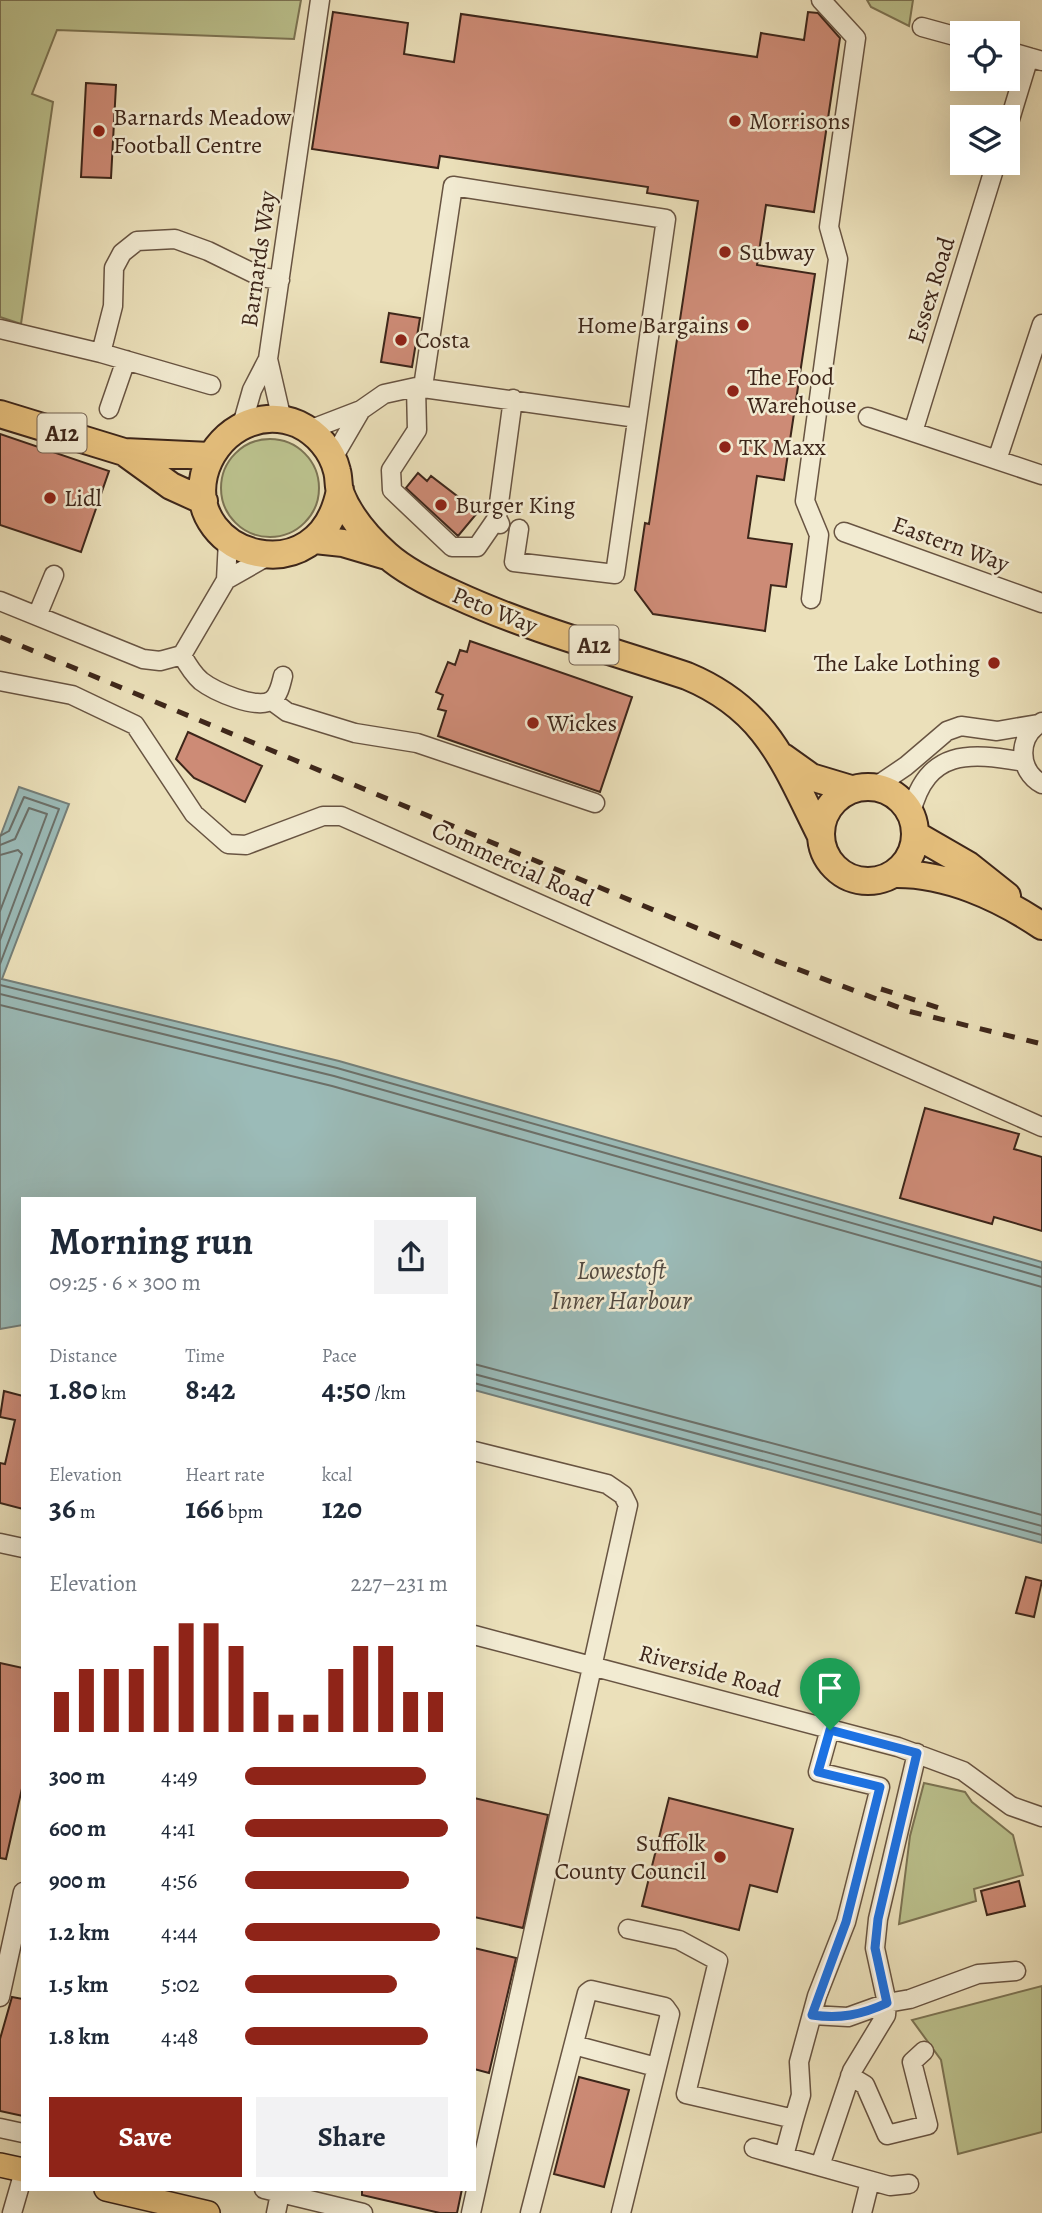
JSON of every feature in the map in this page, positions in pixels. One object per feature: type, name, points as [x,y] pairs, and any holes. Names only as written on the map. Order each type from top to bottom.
[{"type":"highway","name":"A12","points":[[0,414],[124,452],[210,456]]},
{"type":"highway","points":[[262,419],[282,420],[309,430],[323,442],[333,458],[340,490],[336,509],[328,526],[300,549],[268,556],[247,551],[228,540],[213,523],[204,501],[203,478],[210,456],[224,438],[242,425],[262,419]]},
{"type":"highway","name":"A12","points":[[124,452],[171,486],[204,501]]},
{"type":"highway","name":"Peto Way","points":[[340,490],[355,521],[389,557]]},
{"type":"highway","name":"Peto Way","points":[[314,540],[343,543],[389,557],[433,584],[496,614],[707,684],[746,710],[781,756],[820,834]]},
{"type":"highway","name":"Peto Way","points":[[781,756],[811,777],[863,788]]},
{"type":"highway","points":[[863,788],[890,791],[913,824],[999,888],[1034,920],[943,879],[920,873],[894,874],[866,881],[852,878],[829,861],[820,834],[829,807],[863,788]]},
{"type":"highway","points":[[894,874],[913,850],[913,824]]},
{"type":"main road","points":[[0,2165],[21,2171]]},
{"type":"main road","points":[[114,2191],[208,2213]]},
{"type":"street","name":"Barnards Way","points":[[242,425],[252,390],[268,359],[320,0]]},
{"type":"street","points":[[811,599],[819,535],[806,501],[838,259],[829,226],[856,38],[821,0]]},
{"type":"street","points":[[922,27],[950,35]]},
{"type":"street","points":[[1017,105],[1036,59]]},
{"type":"street","name":"Essex Road","points":[[913,432],[992,175]]},
{"type":"street","points":[[513,399],[498,521],[477,547],[452,547],[392,490],[391,470],[416,430],[419,387],[453,186],[666,219],[615,574],[514,562],[519,528]]},
{"type":"street","points":[[101,353],[113,306],[114,268],[122,253],[137,241],[175,239],[208,250],[261,277],[281,280]]},
{"type":"street","points":[[997,460],[1042,324]]},
{"type":"street","points":[[0,329],[101,353],[211,385]]},
{"type":"street","name":"Barnards Way","points":[[268,359],[282,420]]},
{"type":"street","points":[[109,409],[125,360]]},
{"type":"street","points":[[309,430],[361,410],[384,394],[419,387],[637,418]]},
{"type":"street","points":[[333,458],[348,438],[361,410]]},
{"type":"street","points":[[869,417],[1042,475]]},
{"type":"street","name":"Eastern Way","points":[[844,532],[1042,603]]},
{"type":"street","points":[[0,601],[143,659],[160,661],[181,655],[226,580],[228,540]]},
{"type":"street","points":[[226,580],[268,556]]},
{"type":"street","points":[[37,616],[54,575]]},
{"type":"street","points":[[181,655],[202,682],[244,702],[261,704],[272,701],[284,676]]},
{"type":"street","name":"Commercial Road","points":[[0,681],[72,695],[135,725],[194,814],[228,844],[246,845],[314,819],[341,816],[1042,1127]]},
{"type":"street","points":[[272,701],[287,712],[355,733],[417,744],[595,803]]},
{"type":"street","points":[[1040,723],[1028,734],[1023,748],[1024,762],[1029,774],[1042,784]]},
{"type":"street","points":[[863,788],[906,766],[947,731],[961,726],[997,731],[1040,723]]},
{"type":"street","points":[[913,824],[916,792],[929,773],[943,763],[976,755],[1024,762]]},
{"type":"street","points":[[476,1451],[607,1483],[623,1495],[628,1505],[476,2191]]},
{"type":"street","points":[[0,1543],[21,1548]]},
{"type":"street","name":"Riverside Road","points":[[476,1636],[917,1753],[963,1771],[1011,1806],[1042,1817]]},
{"type":"street","points":[[784,2156],[801,2095],[799,2062],[812,2015],[846,1922],[880,1787],[818,1772],[830,1730]]},
{"type":"street","points":[[820,2166],[850,2076],[886,2015],[887,2003],[875,1948],[878,1919],[917,1753]]},
{"type":"street","points":[[0,1997],[21,1901]]},
{"type":"street","points":[[628,1929],[680,1940],[718,1961],[686,2094],[794,2119]]},
{"type":"street","points":[[812,2015],[848,2017],[978,1974],[1016,1971]]},
{"type":"street","points":[[530,2213],[587,1993],[591,1990],[665,2007],[670,2014],[621,2213]]},
{"type":"street","points":[[574,2045],[656,2067]]},
{"type":"street","points":[[850,2076],[865,2085],[887,2135],[928,2125],[912,2062],[924,2051]]},
{"type":"street","points":[[0,2127],[21,2132]]},
{"type":"street","points":[[754,2148],[877,2183],[909,2184]]},
{"type":"street","points":[[12,2213],[21,2179]]},
{"type":"street","points":[[862,2213],[877,2183]]},
{"type":"street","points":[[275,2191],[276,2213]]},
{"type":"street","points":[[279,2191],[363,2213]]},
{"type":"street","points":[[471,2213],[476,2191]]},
{"type":"green space","points":[[0,0],[301,0],[294,39],[57,30],[32,94],[53,102],[21,324],[0,317]]},
{"type":"green space","points":[[867,0],[913,0],[909,26],[871,7]]},
{"type":"green space","points":[[270,439],[289,443],[305,453],[315,469],[319,488],[315,507],[305,523],[289,533],[270,537],[251,533],[235,523],[225,507],[221,488],[225,469],[235,453],[251,443]]},
{"type":"green space","points":[[924,1783],[965,1792],[972,1802],[1013,1835],[1023,1875],[974,1889],[976,1901],[899,1924],[910,1836]]},
{"type":"green space","points":[[1042,1986],[1042,2132],[958,2154],[941,2060],[912,2020]]},
{"type":"water","name":"Lowestoft Inner Harbour","points":[[19,787],[69,804],[2,979],[339,1061],[1042,1262],[1042,1543],[476,1391],[476,1197],[21,1197],[21,1325],[0,1329],[0,837]]},
{"type":"building","points":[[333,12],[408,23],[404,54],[454,62],[461,14],[757,57],[761,33],[804,40],[808,12],[818,13],[840,38],[814,212],[766,205],[757,265],[815,274],[784,480],[757,476],[748,538],[792,544],[786,587],[771,585],[765,631],[653,614],[635,590],[645,523],[649,524],[698,201],[647,193],[648,187],[440,156],[438,168],[312,149]]},
{"type":"building","name":"Barnards Meadow Football Centre","points":[[86,83],[116,85],[111,178],[81,177]]},
{"type":"building","name":"Costa","points":[[389,313],[420,318],[412,367],[381,362]]},
{"type":"building","name":"Lidl","points":[[0,434],[109,471],[81,552],[0,525]]},
{"type":"building","name":"Burger King","points":[[418,473],[427,481],[431,476],[478,512],[458,536],[406,488]]},
{"type":"building","name":"Wickes","points":[[470,641],[632,697],[600,792],[438,736],[446,711],[438,709],[443,695],[436,692],[448,662],[455,665],[460,650],[467,652]]},
{"type":"building","points":[[188,732],[262,766],[245,802],[194,778],[176,759]]},
{"type":"building","points":[[925,1108],[1019,1134],[1014,1149],[1042,1157],[1042,1231],[994,1217],[992,1224],[900,1198]]},
{"type":"building","points":[[4,1391],[21,1395],[21,1508],[0,1503],[0,1463],[5,1464],[15,1420],[0,1417]]},
{"type":"building","points":[[1026,1577],[1042,1581],[1034,1617],[1016,1613]]},
{"type":"building","points":[[0,1663],[21,1668],[21,1793],[6,1859],[0,1858]]},
{"type":"building","points":[[476,1798],[548,1815],[523,1928],[476,1917]]},
{"type":"building","name":"Suffolk County Council","points":[[669,1798],[793,1829],[777,1892],[750,1885],[739,1930],[642,1906]]},
{"type":"building","points":[[1019,1881],[1025,1906],[987,1915],[981,1891]]},
{"type":"building","points":[[476,1948],[516,1958],[489,2073],[476,2070]]},
{"type":"building","points":[[12,1997],[21,1999],[21,2116],[0,2111],[0,2039]]},
{"type":"building","points":[[579,2077],[629,2090],[604,2187],[554,2174]]},
{"type":"building","points":[[362,2191],[462,2191],[457,2213],[440,2213],[362,2195]]},
{"type":"railway","points":[[0,637],[771,959],[908,1011],[1042,1044]]},
{"type":"railway","points":[[881,989],[945,1010]]},
{"type":"place","name":"Morrisons","points":[[735,121]]},
{"type":"place","name":"Barnards Meadow Football Centre","points":[[99,131]]},
{"type":"place","name":"Subway","points":[[725,252]]},
{"type":"place","name":"Home Bargains","points":[[743,325]]},
{"type":"place","name":"Costa","points":[[401,340]]},
{"type":"place","name":"The Food Warehouse","points":[[733,391]]},
{"type":"place","name":"TK Maxx","points":[[725,447]]},
{"type":"place","name":"Lidl","points":[[50,498]]},
{"type":"place","name":"Burger King","points":[[441,505]]},
{"type":"place","name":"The Lake Lothing","points":[[994,663]]},
{"type":"place","name":"Wickes","points":[[533,723]]},
{"type":"place","name":"Suffolk County Council","points":[[720,1857]]},
{"type":"route","points":[[830,1730],[917,1753],[878,1919],[875,1948],[880,1981],[887,2003],[864,2014],[838,2018],[812,2015],[846,1922],[880,1787],[818,1772],[830,1730]]}]
